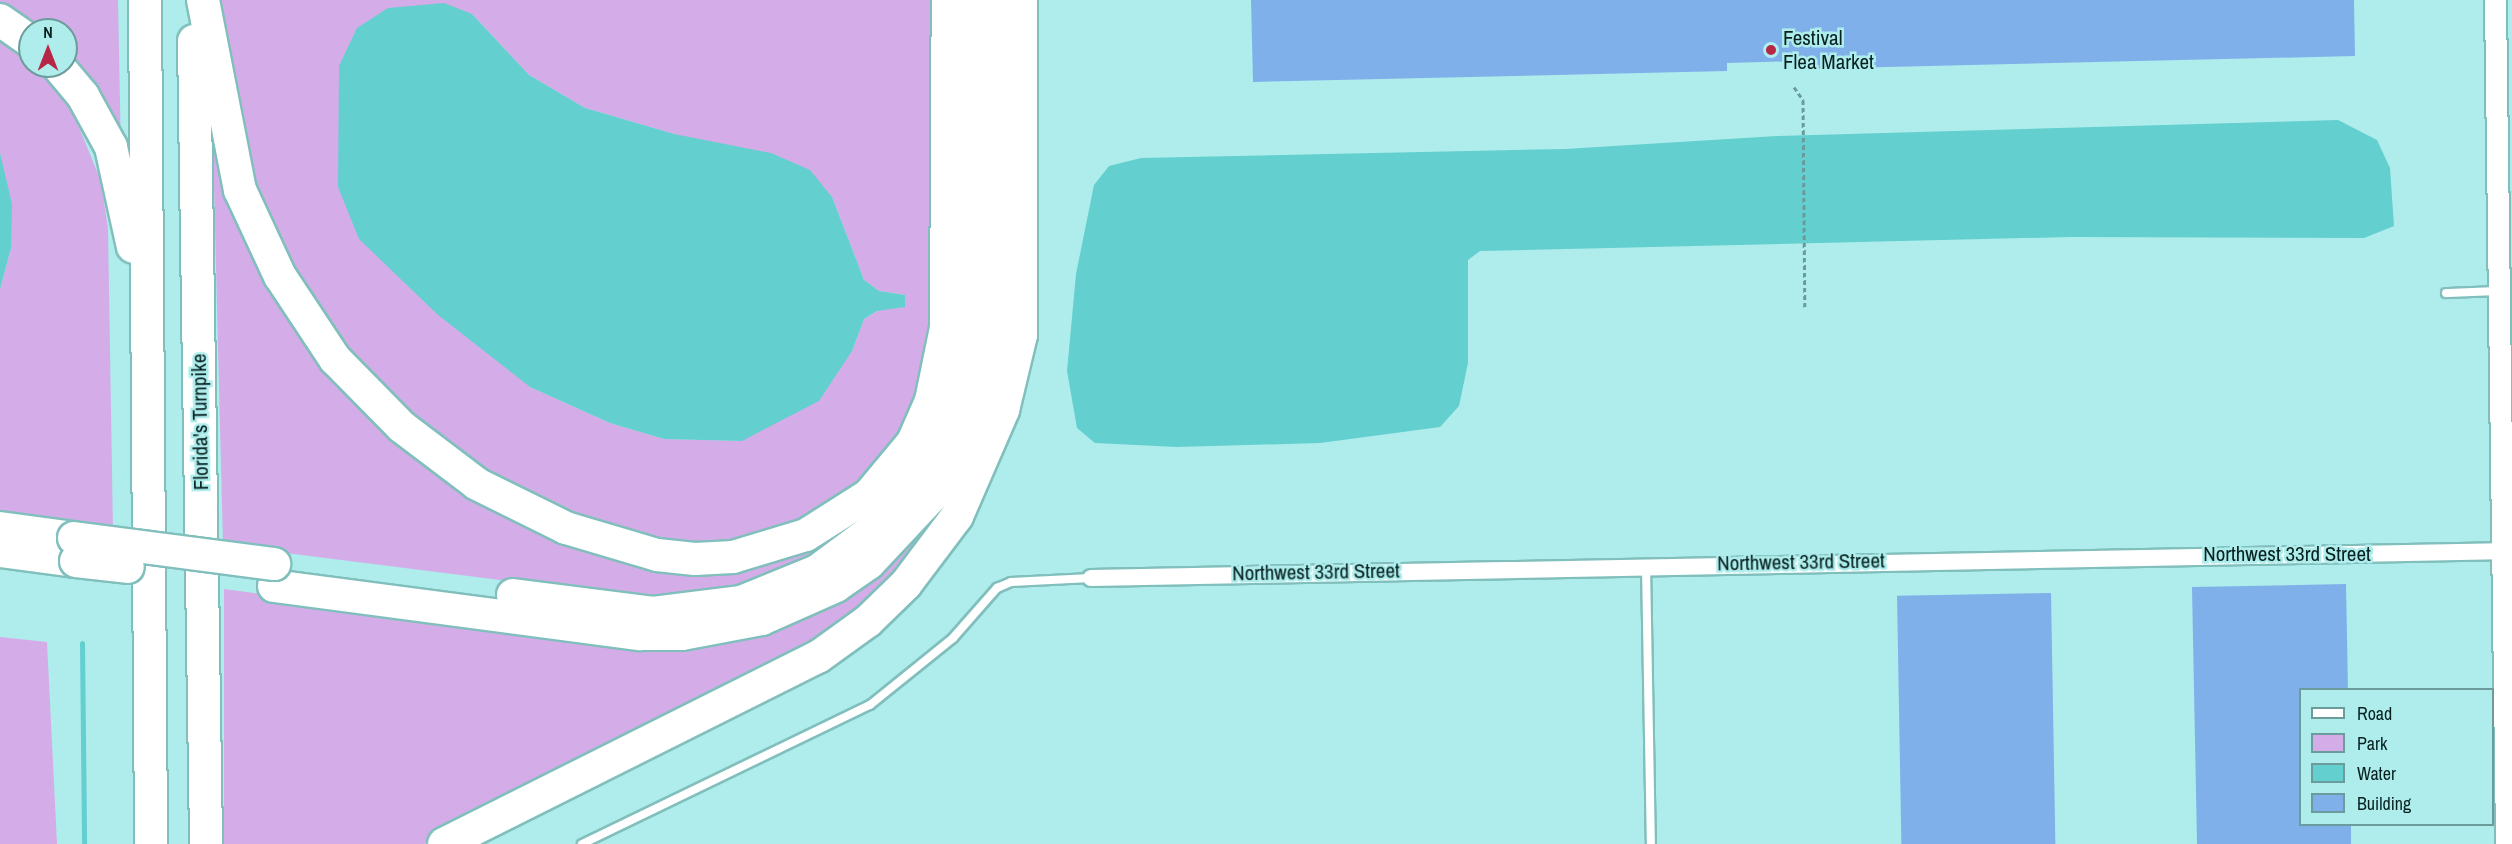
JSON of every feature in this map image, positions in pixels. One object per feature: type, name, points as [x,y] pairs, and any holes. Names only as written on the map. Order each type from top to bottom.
[{"type":"highway","points":[[145,0],[145,318],[151,844]]},
{"type":"highway","name":"Florida's Turnpike","points":[[194,0],[206,844]]},
{"type":"highway","points":[[203,0],[240,190],[280,276],[335,359],[402,427],[477,483],[585,534],[657,555],[695,559],[733,557],[806,535],[869,495],[913,442],[931,401],[946,328],[948,0]]},
{"type":"highway","points":[[274,575],[653,613],[701,610],[741,602],[817,571],[871,531],[936,447],[966,350],[973,259],[972,0]]},
{"type":"highway","points":[[0,528],[75,549],[274,575],[641,634],[682,634],[762,619],[836,586],[869,563],[930,498],[954,461],[984,389],[1000,284],[997,0]]},
{"type":"highway","points":[[444,844],[818,657],[868,621],[940,542],[984,462],[1021,335],[1022,0]]},
{"type":"highway","points":[[0,20],[18,33]]},
{"type":"highway","points":[[68,78],[83,96],[111,147],[145,318]]},
{"type":"highway","points":[[0,551],[75,549]]},
{"type":"street","points":[[2495,0],[2504,76],[2499,291],[2507,551],[2506,844]]},
{"type":"street","name":"Northwest 33rd Street","points":[[1091,578],[1646,564],[2507,551]]},
{"type":"lane","points":[[2446,293],[2499,291]]},
{"type":"lane","points":[[1646,564],[1651,844]]},
{"type":"lane","points":[[582,844],[870,705],[953,638],[997,588],[1011,582],[1091,578]]},
{"type":"path","points":[[1794,87],[1803,100],[1805,309]]},
{"type":"green space","points":[[0,0],[118,0],[121,154],[74,78],[78,78],[78,18],[18,18],[18,22],[0,10]]},
{"type":"green space","points":[[222,0],[933,0],[930,337],[917,394],[896,440],[863,483],[788,533],[696,550],[610,532],[453,456],[341,350],[257,205],[222,27]],"holes":[[[472,14],[529,75],[585,108],[674,134],[832,197],[864,280],[879,291],[905,295],[864,319],[852,351],[742,441],[664,439],[610,423],[530,387],[486,347]]]},
{"type":"green space","points":[[0,31],[18,46],[18,78],[47,78],[72,110],[101,181],[108,228],[113,531],[0,515],[0,289],[11,248],[0,153]]},
{"type":"green space","points":[[213,148],[218,148],[345,383],[602,550],[827,537],[849,527],[850,531],[814,556],[745,587],[652,599],[223,545]]},
{"type":"green space","points":[[948,500],[939,529],[836,634],[424,844],[224,844],[224,589],[677,648],[720,644],[758,636],[829,606],[882,570]]},
{"type":"green space","points":[[0,637],[47,642],[57,844],[0,844]]},
{"type":"water","points":[[444,3],[472,14],[529,75],[585,108],[674,134],[771,153],[810,170],[832,197],[864,280],[879,291],[905,295],[905,307],[877,311],[864,319],[852,351],[819,401],[742,441],[664,439],[610,423],[530,387],[438,315],[359,239],[338,187],[339,66],[357,28],[388,8]]},
{"type":"water","points":[[2338,120],[2377,140],[2390,168],[2394,226],[2364,238],[2070,237],[1480,251],[1468,260],[1468,363],[1459,406],[1440,427],[1320,443],[1177,447],[1095,443],[1077,428],[1067,371],[1076,274],[1094,185],[1109,166],[1141,158],[1565,149],[1777,136]]},
{"type":"water","points":[[0,153],[12,204],[11,248],[0,289]]},
{"type":"building","points":[[1251,0],[2354,0],[2355,56],[1803,69],[1802,61],[1727,63],[1727,71],[1253,82]]},
{"type":"building","points":[[2346,584],[2348,688],[2299,688],[2299,826],[2351,826],[2351,844],[2197,844],[2192,587]]},
{"type":"building","points":[[2051,593],[2055,844],[1901,844],[1897,596]]},
{"type":"waterway","points":[[82,643],[84,844]]},
{"type":"place","name":"Festival Flea Market","points":[[1771,50]]}]
